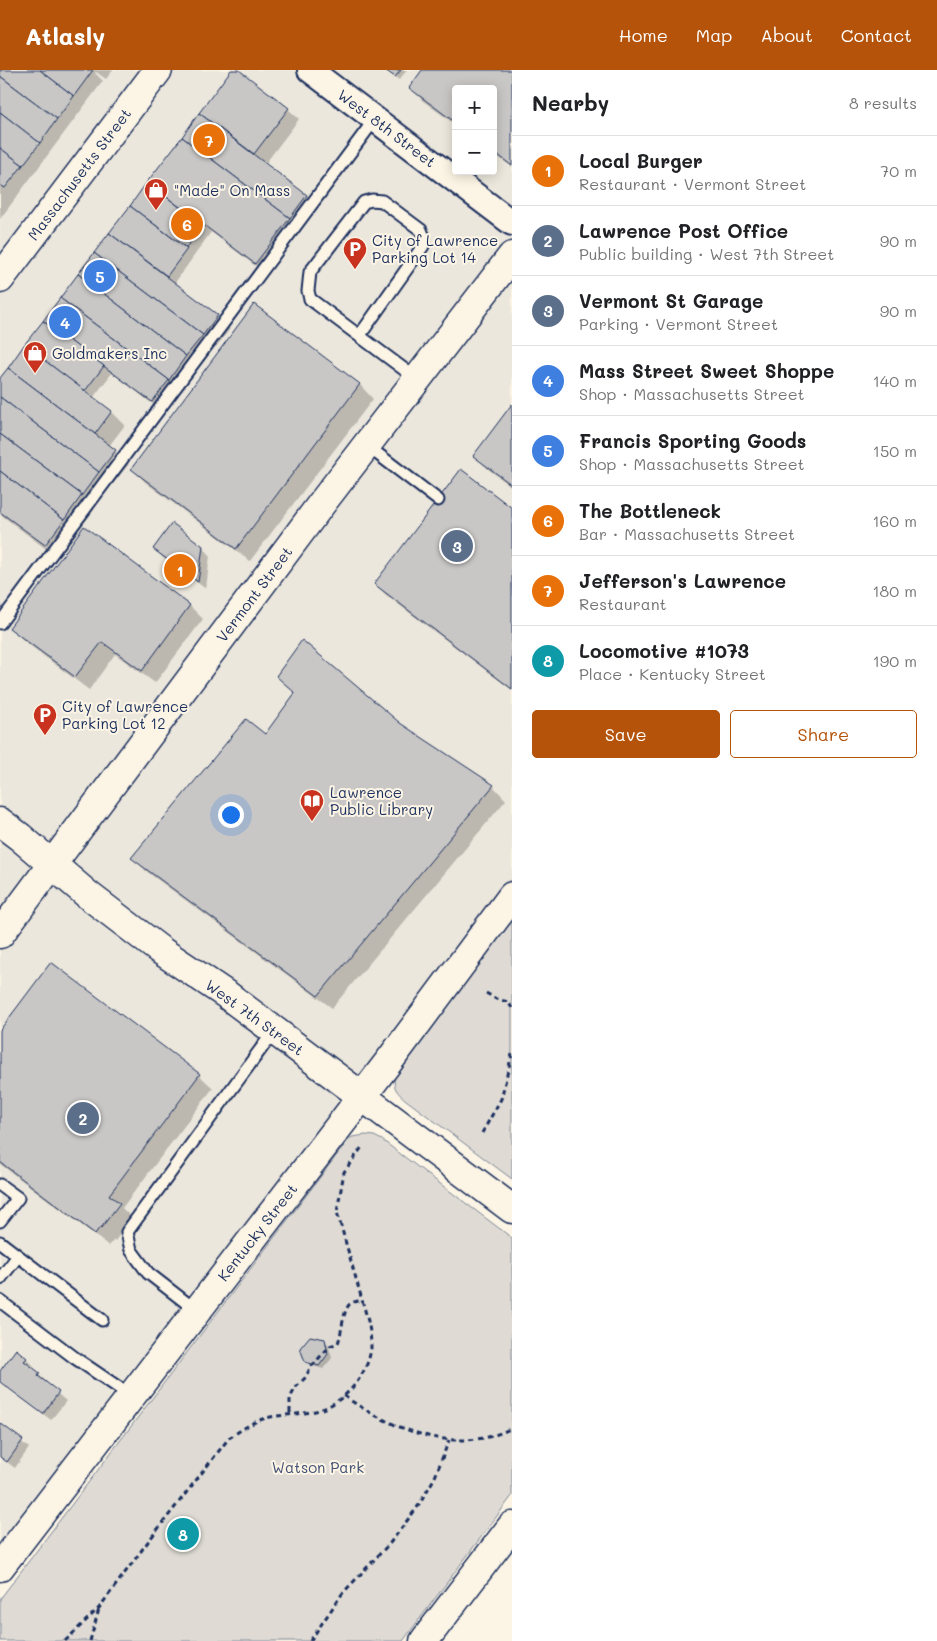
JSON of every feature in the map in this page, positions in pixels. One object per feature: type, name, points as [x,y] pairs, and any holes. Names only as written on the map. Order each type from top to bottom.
[{"type":"street","name":"Massachusetts Street","points":[[0,279],[158,70]]},
{"type":"street","name":"West 8th Street","points":[[310,70],[512,222]]},
{"type":"street","name":"Vermont Street","points":[[0,934],[366,445],[512,256]]},
{"type":"street","name":"West 7th Street","points":[[0,822],[88,895],[152,944],[227,995],[512,1209]]},
{"type":"street","name":"Kentucky Street","points":[[0,1567],[362,1097],[512,896]]},
{"type":"street","points":[[424,1641],[512,1526]]},
{"type":"lane","points":[[0,623],[375,119]]},
{"type":"lane","points":[[360,335],[423,246],[424,237],[421,230],[382,201],[372,200],[364,202],[310,272],[308,291],[310,299],[418,380]]},
{"type":"lane","points":[[366,445],[438,500]]},
{"type":"lane","points":[[197,1311],[148,1273],[131,1250],[127,1232],[274,1031]]},
{"type":"lane","points":[[0,1185],[18,1198],[0,1222]]},
{"type":"lane","points":[[0,1242],[102,1320]]},
{"type":"lane","points":[[0,1279],[18,1256]]},
{"type":"lane","points":[[0,1300],[75,1358],[131,1396]]},
{"type":"path","points":[[486,993],[508,1002],[512,1008]]},
{"type":"path","points":[[482,1133],[500,1098],[512,1054]]},
{"type":"path","points":[[65,1641],[99,1608],[229,1438],[247,1426],[264,1419],[290,1413],[319,1410],[344,1396],[354,1385],[368,1361],[371,1348],[368,1322],[338,1212],[344,1172],[362,1147]]},
{"type":"path","points":[[290,1413],[290,1398],[296,1388],[310,1368],[330,1346],[338,1343],[344,1314],[349,1305],[361,1300]]},
{"type":"path","points":[[344,1396],[392,1424],[431,1437],[449,1440],[468,1440],[486,1437],[512,1428]]},
{"type":"path","points":[[310,1641],[342,1594],[390,1543],[414,1512],[435,1477],[449,1440]]},
{"type":"path","points":[[90,1641],[99,1608]]},
{"type":"shaded area","points":[[0,70],[512,70],[512,896],[0,1567]]},
{"type":"green space","points":[[512,921],[512,1179],[406,1100],[396,1090],[394,1081],[395,1077]]},
{"type":"green space","name":"Watson Park","points":[[366,1135],[382,1140],[512,1238],[512,1496],[403,1641],[0,1641],[0,1599],[346,1143],[352,1137]]},
{"type":"building","points":[[0,70],[40,70],[74,96],[57,119],[0,76]]},
{"type":"building","points":[[40,70],[93,70],[74,96]]},
{"type":"building","points":[[231,70],[239,70],[289,108],[254,154],[199,113]]},
{"type":"building","points":[[385,70],[401,70],[395,77]]},
{"type":"building","points":[[422,70],[512,70],[512,166],[497,154],[497,85],[452,85],[452,120],[409,88]]},
{"type":"building","points":[[0,76],[57,119],[40,143],[0,112]]},
{"type":"building","points":[[0,112],[40,143],[23,165],[0,148]]},
{"type":"building","points":[[199,113],[307,195],[290,218],[182,137]]},
{"type":"building","points":[[182,137],[290,218],[255,264],[147,182]]},
{"type":"building","points":[[0,148],[23,165],[5,188],[0,185]]},
{"type":"building","points":[[147,182],[203,225],[186,248],[130,206]]},
{"type":"building","points":[[130,206],[187,249],[167,276],[109,233]]},
{"type":"building","points":[[109,233],[218,315],[203,335],[94,253]]},
{"type":"building","points":[[94,253],[203,335],[186,356],[78,274]]},
{"type":"building","points":[[78,274],[186,356],[169,380],[60,298]]},
{"type":"building","points":[[60,298],[169,380],[152,402],[43,321]]},
{"type":"building","points":[[254,304],[360,384],[236,549],[131,469]]},
{"type":"building","points":[[43,321],[104,366],[85,391],[24,345]]},
{"type":"building","points":[[24,345],[112,411],[95,434],[8,368]]},
{"type":"building","points":[[8,368],[116,450],[99,472],[0,397],[0,378]]},
{"type":"building","points":[[0,397],[99,472],[82,495],[0,434]]},
{"type":"building","points":[[512,404],[512,485],[473,456]]},
{"type":"building","points":[[0,434],[82,495],[64,520],[0,471]]},
{"type":"building","points":[[461,469],[512,508],[512,689],[374,584]]},
{"type":"building","points":[[0,471],[64,520],[45,545],[0,512]]},
{"type":"building","points":[[172,523],[203,546],[198,582],[153,549]]},
{"type":"building","points":[[84,526],[190,605],[142,671],[102,642],[75,677],[9,628]]},
{"type":"building","name":"Lawrence Public Library","points":[[302,640],[400,723],[494,785],[318,996],[131,858],[246,719],[265,734],[295,693],[276,676]]},
{"type":"building","points":[[51,962],[200,1074],[109,1195],[120,1203],[95,1234],[0,1162],[0,1030]]},
{"type":"building","points":[[310,1336],[325,1339],[328,1354],[319,1366],[305,1362],[300,1348]]},
{"type":"building","points":[[16,1349],[27,1358],[24,1361],[40,1373],[38,1376],[59,1392],[43,1414],[0,1382],[0,1371]]},
{"type":"building","points":[[0,1423],[23,1440],[7,1462],[0,1457]]},
{"type":"place","name":"Jefferson's Lawrence","points":[[209,140]]},
{"type":"place","name":"\"Made\" On Mass","points":[[156,211]]},
{"type":"place","name":"The Bottleneck","points":[[187,224]]},
{"type":"place","name":"City of Lawrence Parking Lot 14","points":[[355,270]]},
{"type":"place","name":"Francis Sporting Goods","points":[[100,276]]},
{"type":"place","name":"Mass Street Sweet Shoppe","points":[[65,322]]},
{"type":"place","name":"Goldmakers Inc","points":[[35,374]]},
{"type":"place","name":"Vermont St Garage","points":[[457,546]]},
{"type":"place","name":"Local Burger","points":[[180,570]]},
{"type":"place","name":"City of Lawrence Parking Lot 12","points":[[45,736]]},
{"type":"place","name":"Lawrence Public Library","points":[[312,822]]},
{"type":"place","name":"Lawrence Post Office","points":[[83,1118]]},
{"type":"place","name":"Locomotive #1073","points":[[183,1534]]}]
